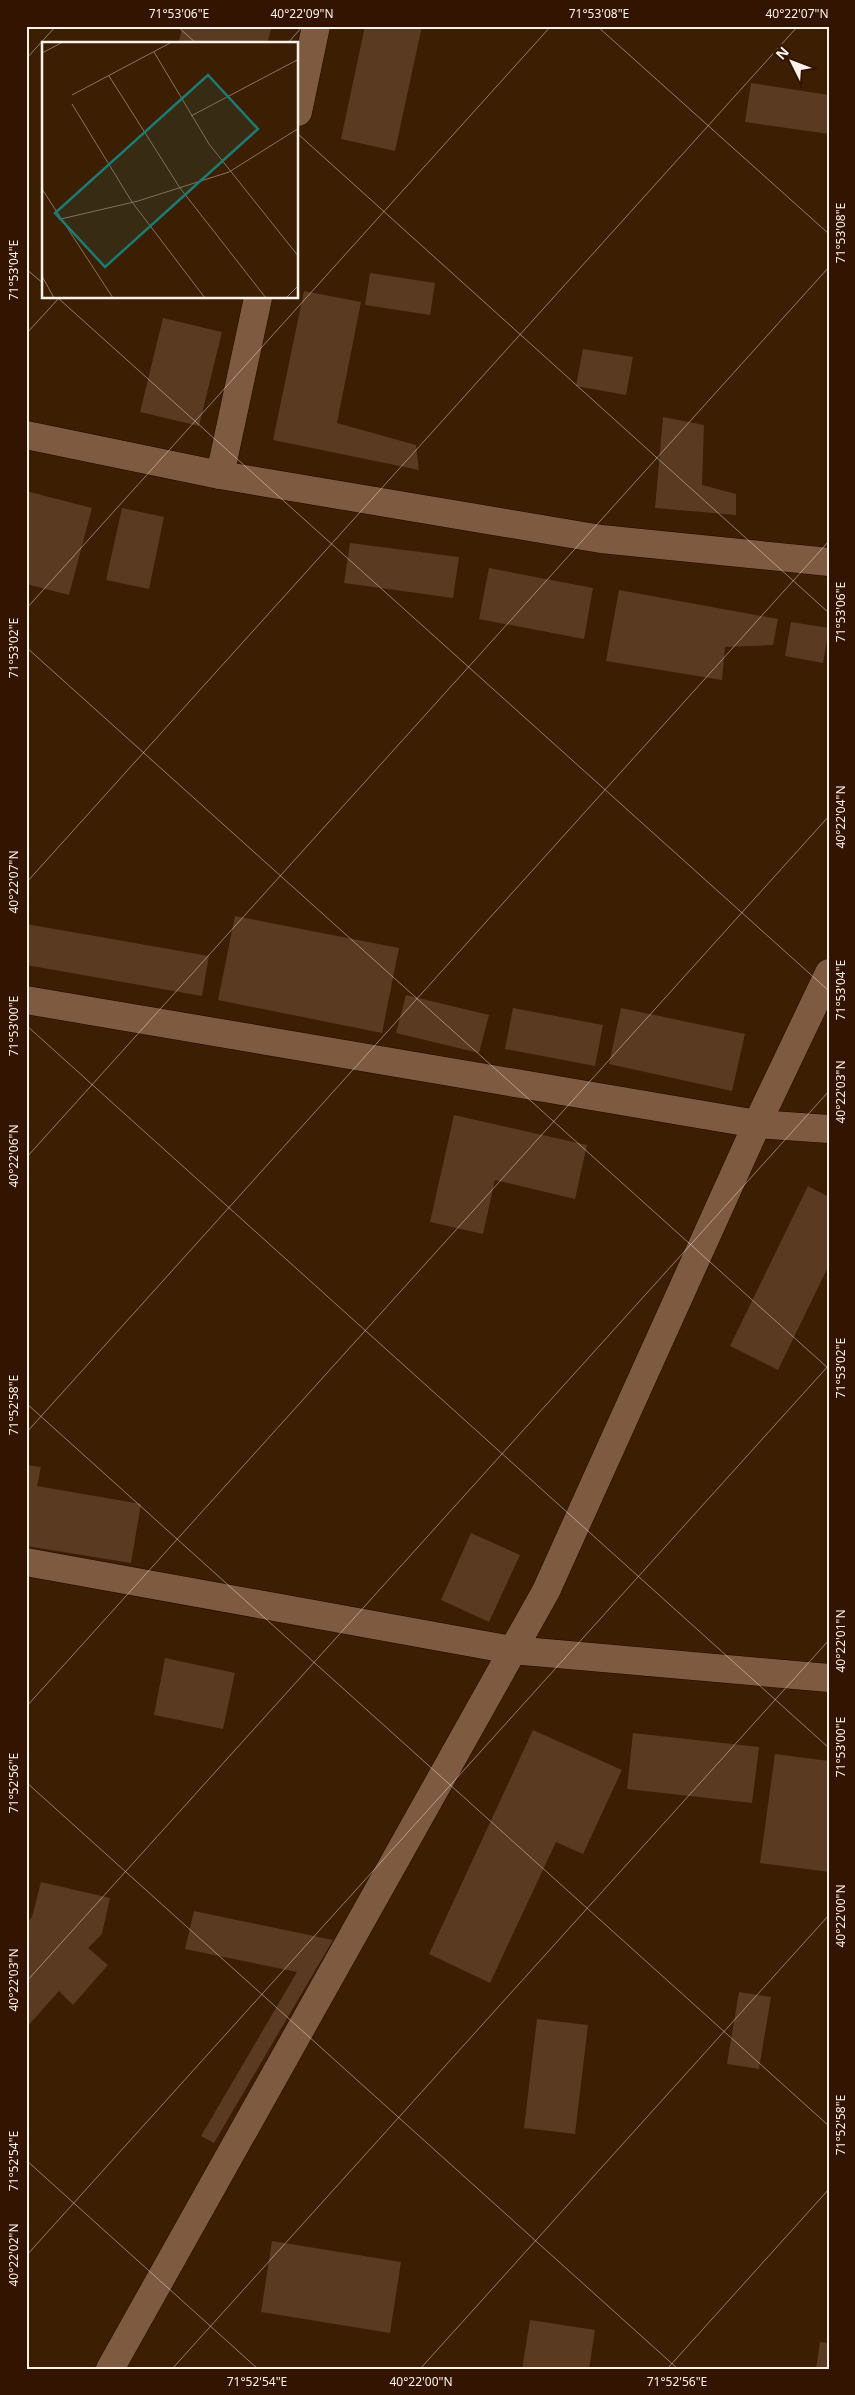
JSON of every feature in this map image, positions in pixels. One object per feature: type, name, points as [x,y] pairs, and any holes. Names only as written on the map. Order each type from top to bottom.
[{"type":"street","points":[[299,107],[316,26]]},
{"type":"street","points":[[220,475],[258,299]]},
{"type":"street","points":[[26,435],[220,475],[601,538],[829,562]]},
{"type":"street","points":[[110,2369],[546,1591],[757,1124],[829,973]]},
{"type":"street","points":[[26,1000],[757,1124],[829,1129]]},
{"type":"street","points":[[26,1562],[512,1650],[829,1678]]},
{"type":"building","points":[[183,26],[272,26],[268,42],[179,42]]},
{"type":"building","points":[[365,26],[422,26],[395,151],[341,139]]},
{"type":"building","points":[[751,83],[829,95],[829,134],[745,122]]},
{"type":"building","points":[[370,273],[435,283],[430,315],[365,305]]},
{"type":"building","points":[[304,291],[361,302],[337,423],[416,445],[419,470],[273,440]]},
{"type":"building","points":[[163,318],[222,332],[199,426],[140,412]]},
{"type":"building","points":[[583,349],[633,357],[626,395],[576,386]]},
{"type":"building","points":[[663,417],[704,425],[702,485],[736,494],[736,515],[655,508]]},
{"type":"building","points":[[26,491],[92,508],[69,595],[26,584]]},
{"type":"building","points":[[122,508],[164,517],[149,589],[106,580]]},
{"type":"building","points":[[350,543],[459,557],[453,598],[344,583]]},
{"type":"building","points":[[489,568],[593,588],[584,639],[479,619]]},
{"type":"building","points":[[619,590],[778,619],[773,645],[725,647],[722,680],[606,661]]},
{"type":"building","points":[[791,622],[829,628],[823,663],[785,656]]},
{"type":"building","points":[[235,916],[399,948],[382,1033],[218,1000]]},
{"type":"building","points":[[26,924],[209,956],[202,996],[26,965]]},
{"type":"building","points":[[406,995],[489,1015],[479,1053],[396,1033]]},
{"type":"building","points":[[513,1008],[603,1025],[595,1066],[505,1049]]},
{"type":"building","points":[[621,1008],[745,1034],[732,1091],[609,1064]]},
{"type":"building","points":[[454,1115],[587,1145],[575,1199],[495,1180],[483,1234],[430,1222]]},
{"type":"building","points":[[808,1186],[829,1197],[829,1265],[778,1370],[730,1346]]},
{"type":"building","points":[[26,1465],[41,1467],[37,1486],[141,1504],[131,1563],[26,1546]]},
{"type":"building","points":[[471,1533],[520,1555],[489,1622],[441,1600]]},
{"type":"building","points":[[165,1658],[235,1673],[223,1729],[154,1715]]},
{"type":"building","points":[[533,1730],[622,1770],[583,1854],[556,1842],[490,1983],[429,1954]]},
{"type":"building","points":[[633,1733],[759,1747],[752,1803],[627,1789]]},
{"type":"building","points":[[775,1754],[829,1761],[829,1872],[760,1863]]},
{"type":"building","points":[[41,1882],[110,1898],[102,1934],[88,1948],[108,1965],[73,2005],[59,1991],[26,2028],[26,1924],[32,1917]]},
{"type":"building","points":[[194,1911],[333,1940],[214,2143],[201,2136],[297,1972],[185,1949]]},
{"type":"building","points":[[739,1992],[771,1997],[759,2069],[727,2064]]},
{"type":"building","points":[[537,2019],[588,2025],[575,2134],[524,2128]]},
{"type":"building","points":[[272,2241],[401,2262],[390,2333],[261,2312]]},
{"type":"building","points":[[530,2320],[595,2330],[589,2369],[522,2369]]},
{"type":"building","points":[[820,2342],[829,2343],[829,2369],[816,2369]]}]
